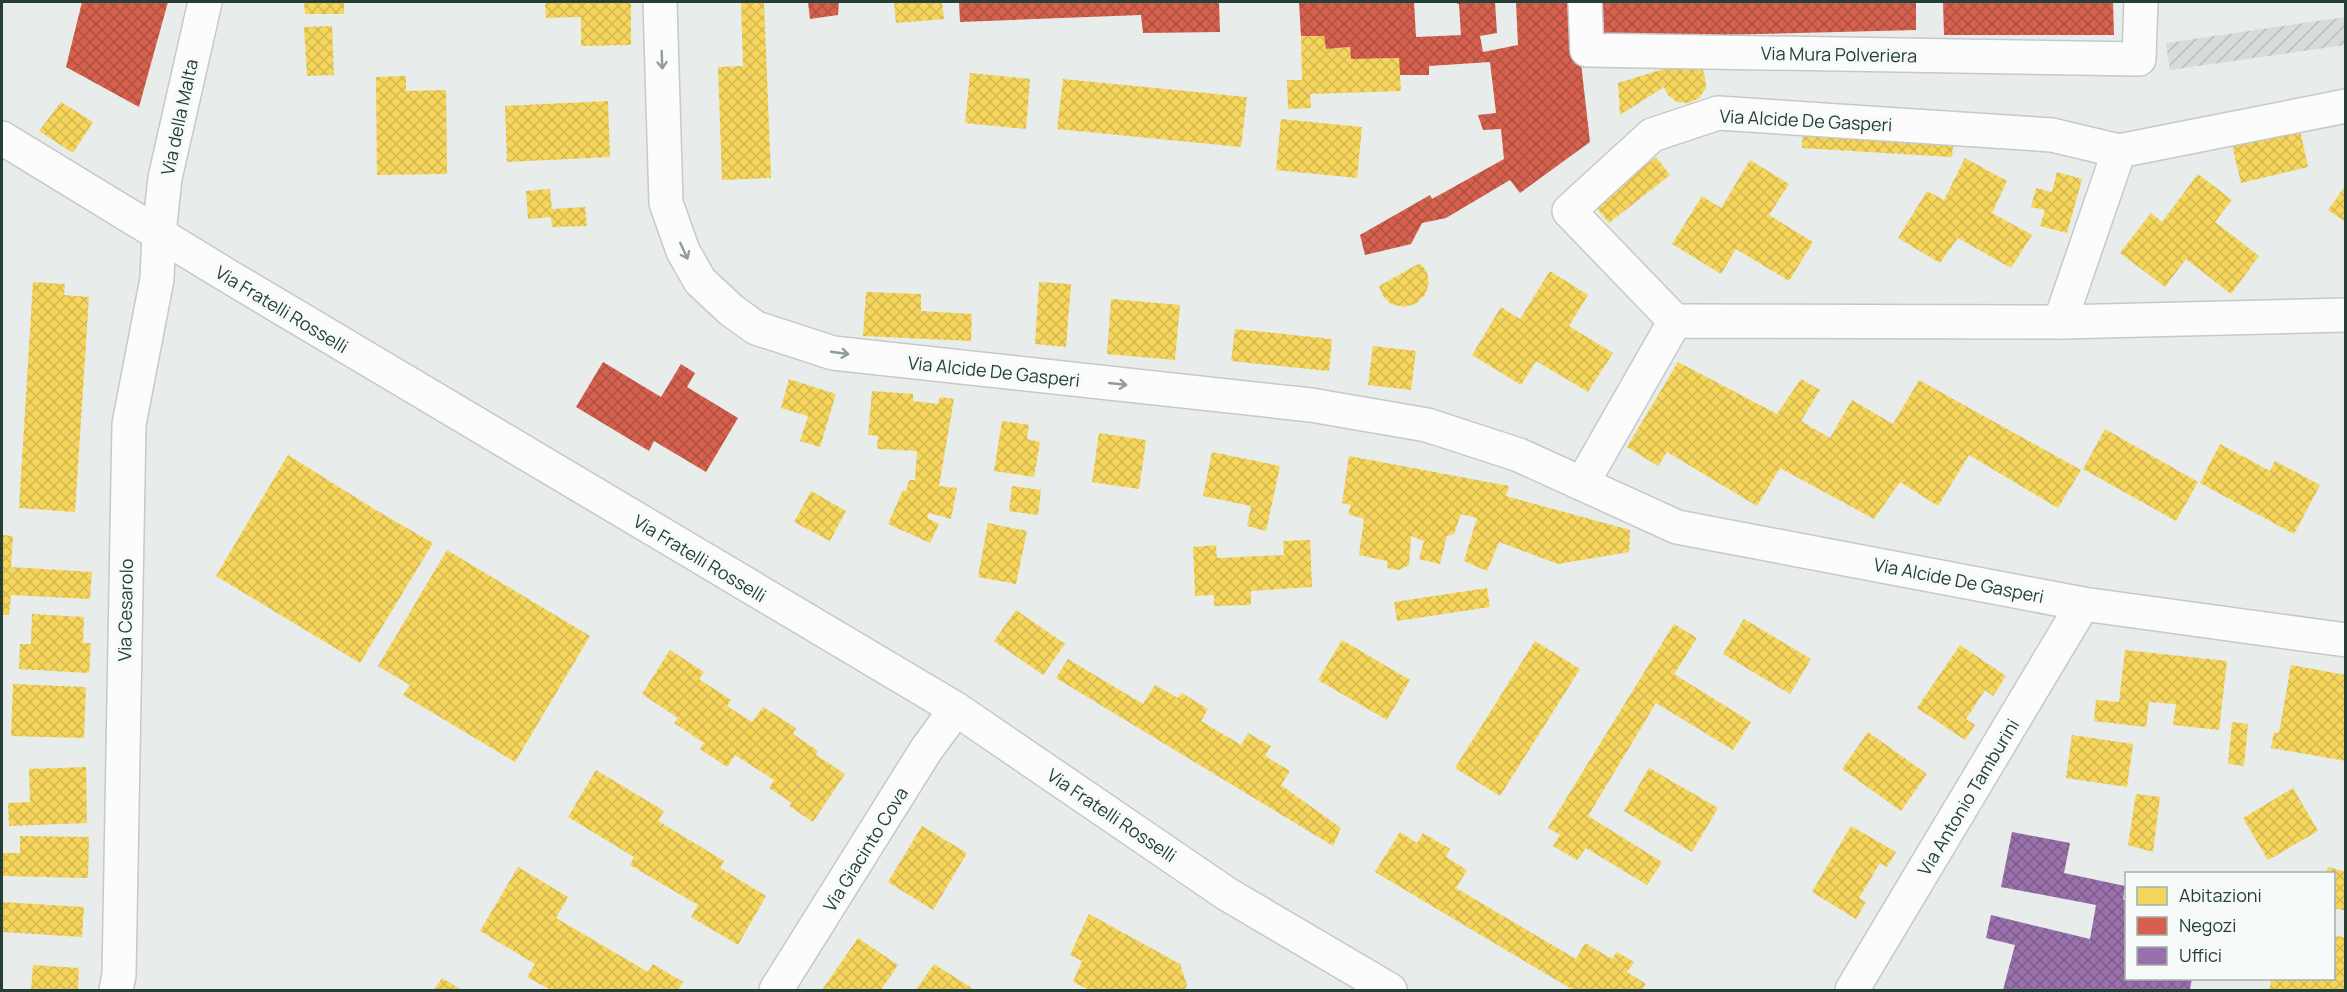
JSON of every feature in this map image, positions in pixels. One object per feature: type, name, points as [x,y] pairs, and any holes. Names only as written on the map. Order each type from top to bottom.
[{"type":"street","name":"Via della Malta","points":[[159,233],[165,178],[205,2]]},
{"type":"street","name":"Via Alcide De Gasperi","points":[[660,2],[666,203],[683,251],[700,281],[731,310],[756,328],[833,353],[1311,405],[1427,425],[1520,455],[1677,526],[2083,604],[2346,640]]},
{"type":"street","name":"Via Mura Polveriera","points":[[1585,2],[1587,50],[2139,59],[2141,2]]},
{"type":"street","name":"Via Alcide De Gasperi","points":[[1675,321],[1569,211],[1652,135],[1718,112],[2052,135],[2119,151],[2346,106]]},
{"type":"street","name":"Via Fratelli Rosselli","points":[[2,138],[546,467],[956,709],[1227,894],[1389,990]]},
{"type":"street","points":[[2060,322],[2119,151]]},
{"type":"street","name":"Via Cesarolo","points":[[116,990],[119,963],[129,424],[157,279],[159,233]]},
{"type":"street","points":[[1582,482],[1675,321],[2060,322],[2346,315]]},
{"type":"street","name":"Via Antonio Tamburini","points":[[1852,990],[2083,604]]},
{"type":"street","name":"Via Giacinto Cova","points":[[776,990],[926,750],[956,709]]},
{"type":"shaded area","points":[[2345,17],[2345,45],[2170,70],[2166,43]]},
{"type":"building: Abitazioni","points":[[304,2],[344,2],[344,14],[305,14]]},
{"type":"building: Abitazioni","points":[[545,2],[631,2],[631,45],[581,46],[581,17],[546,18]]},
{"type":"building: Abitazioni","points":[[741,2],[764,2],[771,178],[722,180],[718,67],[743,66]]},
{"type":"building: Abitazioni","points":[[894,2],[942,2],[944,19],[896,23]]},
{"type":"building: Abitazioni","points":[[332,26],[334,75],[307,76],[304,27]]},
{"type":"building: Abitazioni","points":[[1301,36],[1324,36],[1326,49],[1350,47],[1351,59],[1399,58],[1401,91],[1310,94],[1311,108],[1288,109],[1287,80],[1302,80]]},
{"type":"building: Abitazioni","points":[[1699,58],[1706,88],[1699,98],[1689,103],[1677,102],[1668,95],[1664,87],[1620,115],[1618,83]]},
{"type":"building: Abitazioni","points":[[970,73],[1030,79],[1026,129],[965,123]]},
{"type":"building: Abitazioni","points":[[406,76],[406,91],[446,90],[447,174],[377,175],[376,77]]},
{"type":"building: Abitazioni","points":[[1063,79],[1247,97],[1241,147],[1057,129]]},
{"type":"building: Abitazioni","points":[[608,101],[610,157],[507,162],[505,106]]},
{"type":"building: Abitazioni","points":[[61,102],[93,122],[73,153],[39,131]]},
{"type":"building: Abitazioni","points":[[1281,119],[1362,127],[1357,178],[1276,170]]},
{"type":"building: Abitazioni","points":[[1803,127],[1954,136],[1952,157],[1802,148]]},
{"type":"building: Abitazioni","points":[[2300,130],[2308,167],[2241,183],[2232,145]]},
{"type":"building: Abitazioni","points":[[1656,157],[1670,175],[1609,223],[1595,206]]},
{"type":"building: Abitazioni","points":[[1965,158],[2007,181],[1992,213],[2032,235],[2011,268],[1958,238],[1940,263],[1898,238],[1927,191],[1944,200]]},
{"type":"building: Abitazioni","points":[[1750,160],[1789,184],[1769,215],[1813,242],[1789,281],[1736,249],[1721,274],[1672,244],[1702,196],[1721,208]]},
{"type":"building: Abitazioni","points":[[2057,172],[2082,179],[2067,233],[2040,226],[2045,210],[2031,207],[2036,188],[2052,192]]},
{"type":"building: Abitazioni","points":[[2198,174],[2232,200],[2215,222],[2259,256],[2231,294],[2186,259],[2165,287],[2120,253],[2151,213],[2162,222]]},
{"type":"building: Abitazioni","points":[[2346,185],[2346,222],[2328,210]]},
{"type":"building: Abitazioni","points":[[550,189],[552,209],[585,207],[587,226],[552,227],[551,217],[528,219],[526,191]]},
{"type":"building: Abitazioni","points":[[1420,263],[1427,272],[1429,283],[1425,295],[1416,304],[1403,307],[1391,304],[1383,296],[1379,286]]},
{"type":"building: Abitazioni","points":[[1550,271],[1588,295],[1569,326],[1613,353],[1588,392],[1536,361],[1521,385],[1472,355],[1501,307],[1520,319]]},
{"type":"building: Abitazioni","points":[[33,282],[65,284],[64,295],[89,297],[75,512],[19,508]]},
{"type":"building: Abitazioni","points":[[1039,282],[1071,284],[1066,347],[1035,344]]},
{"type":"building: Abitazioni","points":[[866,292],[921,294],[921,311],[972,314],[971,341],[863,336]]},
{"type":"building: Abitazioni","points":[[1111,299],[1180,305],[1175,360],[1107,354]]},
{"type":"building: Abitazioni","points":[[1235,329],[1332,339],[1329,371],[1231,361]]},
{"type":"building: Abitazioni","points":[[1373,346],[1416,351],[1411,390],[1368,385]]},
{"type":"building: Abitazioni","points":[[1678,362],[1777,414],[1801,379],[1820,390],[1801,421],[1830,438],[1852,400],[1893,424],[1919,380],[2081,470],[2058,508],[1969,455],[1938,506],[1900,482],[1874,519],[1780,468],[1757,506],[1667,452],[1658,466],[1627,447]]},
{"type":"building: Abitazioni","points":[[789,379],[836,394],[820,447],[800,441],[808,416],[781,408]]},
{"type":"building: Abitazioni","points":[[872,391],[913,394],[913,401],[938,404],[940,397],[954,399],[939,486],[957,488],[951,519],[929,513],[927,518],[939,524],[930,543],[888,524],[903,490],[906,491],[909,480],[915,480],[917,451],[877,449],[878,436],[868,435]]},
{"type":"building: Abitazioni","points":[[1002,421],[1029,425],[1027,439],[1040,442],[1034,477],[994,471]]},
{"type":"building: Abitazioni","points":[[2105,429],[2198,482],[2176,521],[2083,469]]},
{"type":"building: Abitazioni","points":[[1099,433],[1146,440],[1139,489],[1092,482]]},
{"type":"building: Abitazioni","points":[[2220,444],[2270,471],[2275,461],[2320,485],[2294,534],[2200,483]]},
{"type":"building: Abitazioni","points":[[1212,452],[1280,466],[1266,531],[1247,526],[1251,506],[1203,496]]},
{"type":"building: Abitazioni","points":[[288,455],[433,543],[360,663],[216,576]]},
{"type":"building: Abitazioni","points":[[1349,456],[1509,486],[1506,496],[1630,530],[1629,552],[1558,564],[1499,542],[1487,571],[1464,561],[1477,518],[1461,514],[1454,534],[1447,536],[1440,564],[1419,559],[1424,541],[1411,536],[1409,565],[1399,570],[1387,568],[1387,561],[1359,555],[1364,519],[1348,514],[1351,505],[1342,503]]},
{"type":"building: Abitazioni","points":[[1012,486],[1041,490],[1038,515],[1009,511]]},
{"type":"building: Abitazioni","points":[[811,491],[846,511],[830,541],[794,522]]},
{"type":"building: Abitazioni","points":[[988,523],[1027,531],[1016,584],[978,577]]},
{"type":"building: Abitazioni","points":[[2,535],[13,536],[11,567],[92,572],[90,599],[11,595],[9,615],[2,615]]},
{"type":"building: Abitazioni","points":[[1310,540],[1312,587],[1251,591],[1251,605],[1214,606],[1214,595],[1195,596],[1193,547],[1216,545],[1217,558],[1284,555],[1283,541]]},
{"type":"building: Abitazioni","points":[[447,550],[590,636],[515,762],[403,695],[410,685],[378,666]]},
{"type":"building: Abitazioni","points":[[1487,588],[1490,607],[1397,621],[1394,602]]},
{"type":"building: Abitazioni","points":[[1016,610],[1065,644],[1043,675],[994,641]]},
{"type":"building: Abitazioni","points":[[32,614],[84,617],[83,643],[91,643],[89,673],[19,669],[20,644],[31,644]]},
{"type":"building: Abitazioni","points":[[1744,619],[1811,659],[1790,694],[1723,654]]},
{"type":"building: Abitazioni","points":[[1674,624],[1697,638],[1674,674],[1751,722],[1733,750],[1656,703],[1588,816],[1662,862],[1647,885],[1586,848],[1577,860],[1553,846],[1560,835],[1548,828]]},
{"type":"building: Abitazioni","points":[[1342,640],[1410,680],[1387,720],[1318,680]]},
{"type":"building: Abitazioni","points":[[1535,641],[1580,669],[1500,796],[1455,768]]},
{"type":"building: Abitazioni","points":[[1960,645],[2006,676],[1993,696],[1985,690],[1966,719],[1975,725],[1965,740],[1917,708]]},
{"type":"building: Abitazioni","points":[[670,650],[704,672],[699,679],[731,700],[727,706],[752,722],[763,707],[796,728],[793,734],[818,751],[816,755],[845,774],[813,822],[789,806],[792,803],[769,788],[774,780],[735,755],[727,767],[700,749],[704,743],[674,723],[678,718],[642,694]]},
{"type":"building: Abitazioni","points":[[2125,650],[2227,661],[2219,730],[2173,725],[2176,704],[2149,702],[2146,727],[2094,721],[2096,700],[2119,702]]},
{"type":"building: Abitazioni","points":[[1068,659],[1143,704],[1155,685],[1178,698],[1182,693],[1208,709],[1201,721],[1241,745],[1248,733],[1271,746],[1265,756],[1290,771],[1281,785],[1341,828],[1333,846],[1056,678]]},
{"type":"building: Abitazioni","points":[[2291,665],[2346,675],[2346,761],[2271,748],[2274,732],[2279,733]]},
{"type":"building: Abitazioni","points":[[13,684],[86,687],[84,738],[11,736]]},
{"type":"building: Abitazioni","points":[[2232,722],[2248,724],[2244,766],[2228,764]]},
{"type":"building: Abitazioni","points":[[1868,732],[1927,774],[1901,811],[1842,769]]},
{"type":"building: Abitazioni","points":[[2072,735],[2133,744],[2127,787],[2066,778]]},
{"type":"building: Abitazioni","points":[[86,767],[87,823],[9,826],[8,803],[30,802],[29,769]]},
{"type":"building: Abitazioni","points":[[1649,768],[1718,808],[1692,852],[1624,811]]},
{"type":"building: Abitazioni","points":[[596,770],[664,811],[658,821],[724,861],[720,868],[766,896],[738,945],[691,917],[698,905],[630,865],[634,857],[568,817]]},
{"type":"building: Abitazioni","points":[[2293,788],[2318,831],[2268,860],[2243,818]]},
{"type":"building: Abitazioni","points":[[2136,794],[2160,797],[2153,852],[2128,845]]},
{"type":"building: Abitazioni","points":[[922,826],[967,853],[933,910],[888,882]]},
{"type":"building: Abitazioni","points":[[1851,826],[1896,852],[1887,867],[1880,863],[1859,898],[1866,902],[1856,919],[1812,892]]},
{"type":"building: Abitazioni","points":[[1400,832],[1417,843],[1423,833],[1450,849],[1446,857],[1467,870],[1456,888],[1576,959],[1585,943],[1612,959],[1617,952],[1634,962],[1627,972],[1646,984],[1642,990],[1573,990],[1375,872]]},
{"type":"building: Abitazioni","points":[[20,836],[89,837],[88,878],[2,876],[2,853],[20,853]]},
{"type":"building: Abitazioni","points":[[518,867],[568,897],[556,918],[648,972],[653,964],[683,982],[678,990],[551,990],[527,977],[535,964],[480,931]]},
{"type":"building: Abitazioni","points":[[2328,867],[2346,872],[2346,911],[2335,908],[2335,872],[2326,872]]},
{"type":"building: Abitazioni","points":[[2,902],[84,907],[82,937],[2,932]]},
{"type":"building: Abitazioni","points":[[1089,914],[1180,964],[1187,985],[1185,990],[1090,990],[1073,982],[1082,961],[1070,955]]},
{"type":"building: Abitazioni","points":[[2335,935],[2346,938],[2346,990],[2269,990],[2272,980],[2335,980]]},
{"type":"building: Abitazioni","points":[[858,938],[898,965],[881,990],[822,990]]},
{"type":"building: Abitazioni","points":[[934,964],[975,990],[916,990]]},
{"type":"building: Abitazioni","points":[[33,965],[79,968],[78,990],[31,990]]},
{"type":"building: Abitazioni","points":[[442,978],[462,990],[434,990]]},
{"type":"building: Negozi","points":[[82,2],[168,2],[139,107],[66,67]]},
{"type":"building: Negozi","points":[[808,2],[839,2],[838,15],[810,19]]},
{"type":"building: Negozi","points":[[959,2],[1219,2],[1220,32],[1143,33],[1141,15],[960,22]]},
{"type":"building: Negozi","points":[[1299,2],[1414,2],[1416,37],[1461,35],[1457,2],[1495,2],[1497,33],[1480,36],[1483,52],[1518,45],[1516,2],[1574,2],[1590,142],[1520,193],[1510,180],[1446,218],[1422,223],[1411,244],[1365,255],[1360,235],[1430,195],[1432,199],[1504,159],[1501,129],[1483,130],[1478,115],[1496,113],[1490,62],[1429,66],[1429,75],[1400,75],[1399,58],[1351,59],[1350,47],[1326,49],[1324,36],[1301,36]]},
{"type":"building: Negozi","points":[[1588,2],[1916,2],[1916,30],[1602,38]]},
{"type":"building: Negozi","points":[[1943,2],[2113,2],[2114,35],[1944,35]]},
{"type":"building: Negozi","points":[[603,362],[661,397],[681,364],[695,373],[687,387],[738,418],[706,472],[654,441],[649,451],[576,407]]},
{"type":"building: Uffici","points":[[2012,832],[2070,843],[2064,873],[2125,886],[2123,900],[2125,900],[2125,980],[2192,980],[2190,990],[2003,990],[2015,945],[1986,938],[1991,915],[2090,939],[2096,905],[2001,887]]}]
